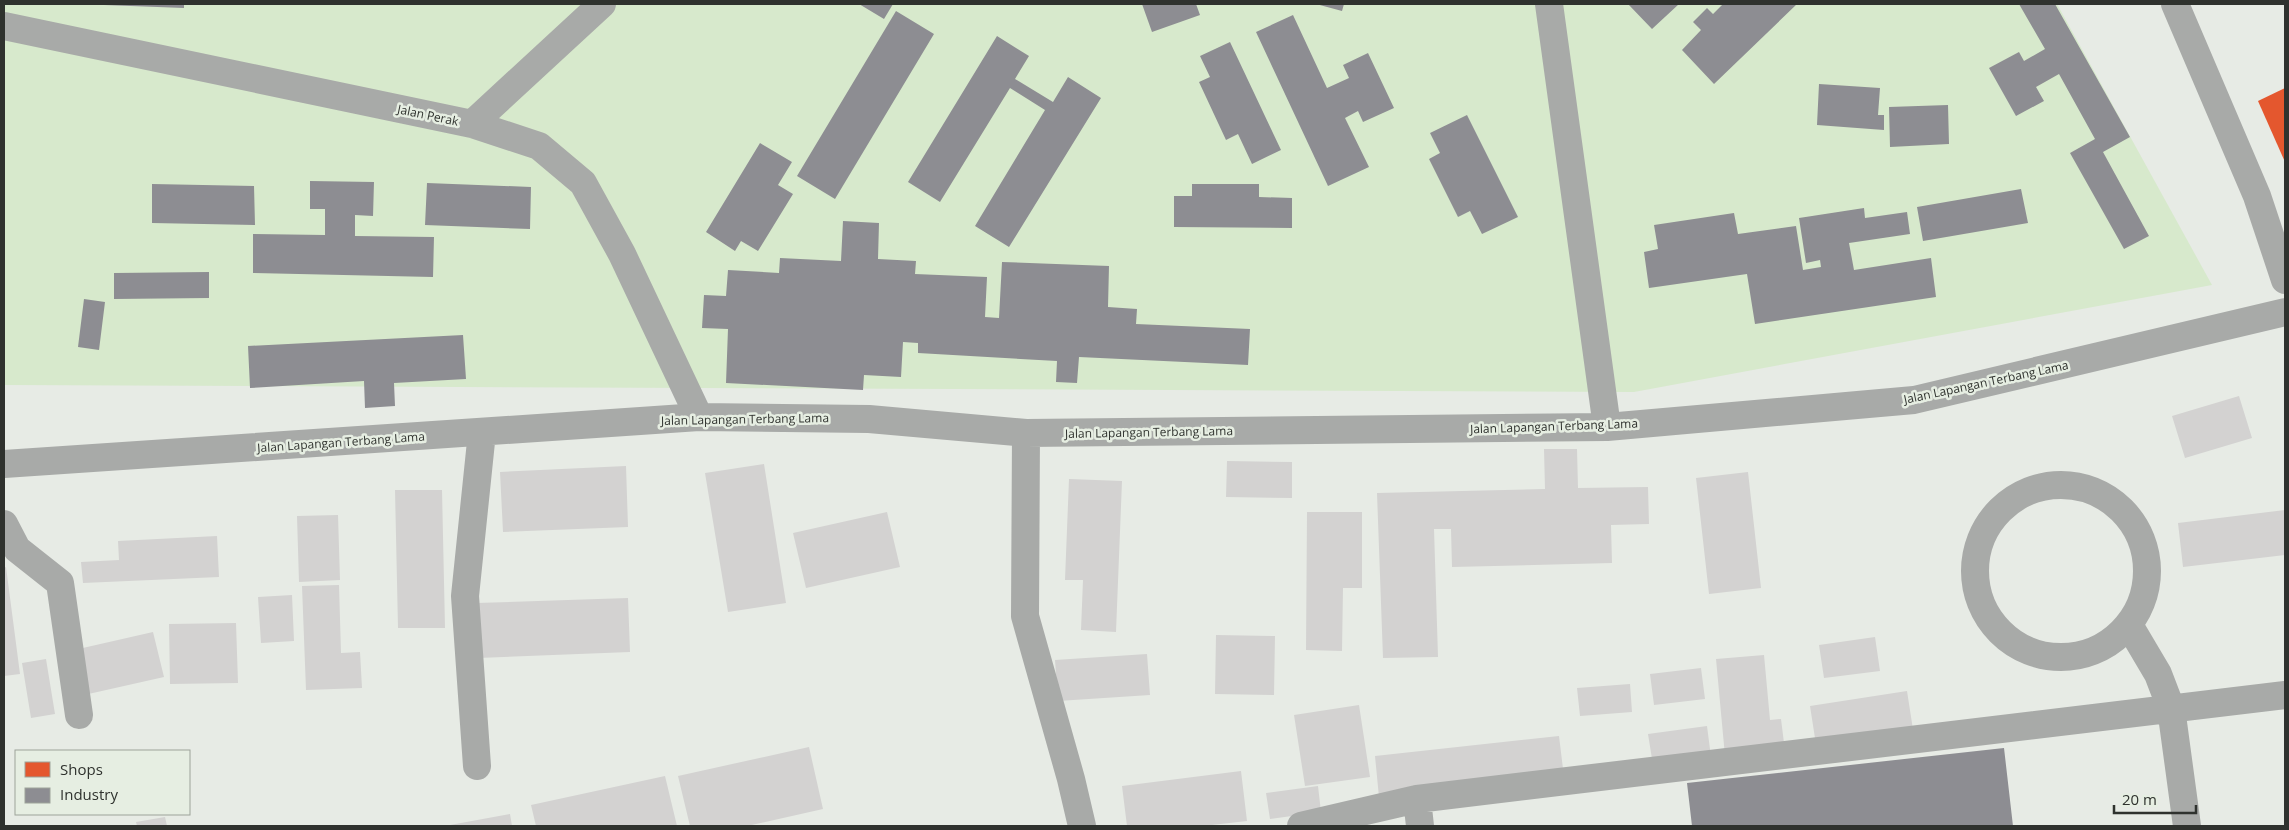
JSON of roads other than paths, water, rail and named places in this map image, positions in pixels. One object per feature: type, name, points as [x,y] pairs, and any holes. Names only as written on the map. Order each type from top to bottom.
[{"type":"street","points":[[472,124],[602,4]]},
{"type":"street","points":[[1549,4],[1607,427]]},
{"type":"street","points":[[2175,4],[2257,196],[2285,280]]},
{"type":"street","name":"Jalan Perak","points":[[4,26],[472,124],[539,146],[582,183],[622,254],[699,418]]},
{"type":"street","name":"Jalan Lapangan Terbang Lama","points":[[4,464],[699,418],[869,419],[1026,433],[1607,427],[1914,400],[2285,312]]},
{"type":"street","points":[[477,766],[465,596],[482,432]]},
{"type":"street","points":[[1026,433],[1025,616],[1071,779],[1082,826]]},
{"type":"street","points":[[2066,485],[2086,488],[2112,501],[2133,523],[2146,550],[2147,580],[2144,598],[2130,625],[2100,649],[2074,657],[2045,656],[2019,646],[1995,627],[1982,605],[1975,576],[1976,555],[1986,527],[2015,498],[2037,488],[2066,485]]},
{"type":"street","points":[[4,524],[17,549],[60,583],[79,715]]},
{"type":"street","points":[[2130,625],[2158,674],[2172,708],[2187,826]]},
{"type":"street","points":[[1301,826],[1417,799],[2285,695]]},
{"type":"street","points":[[1417,799],[1420,826]]}]
